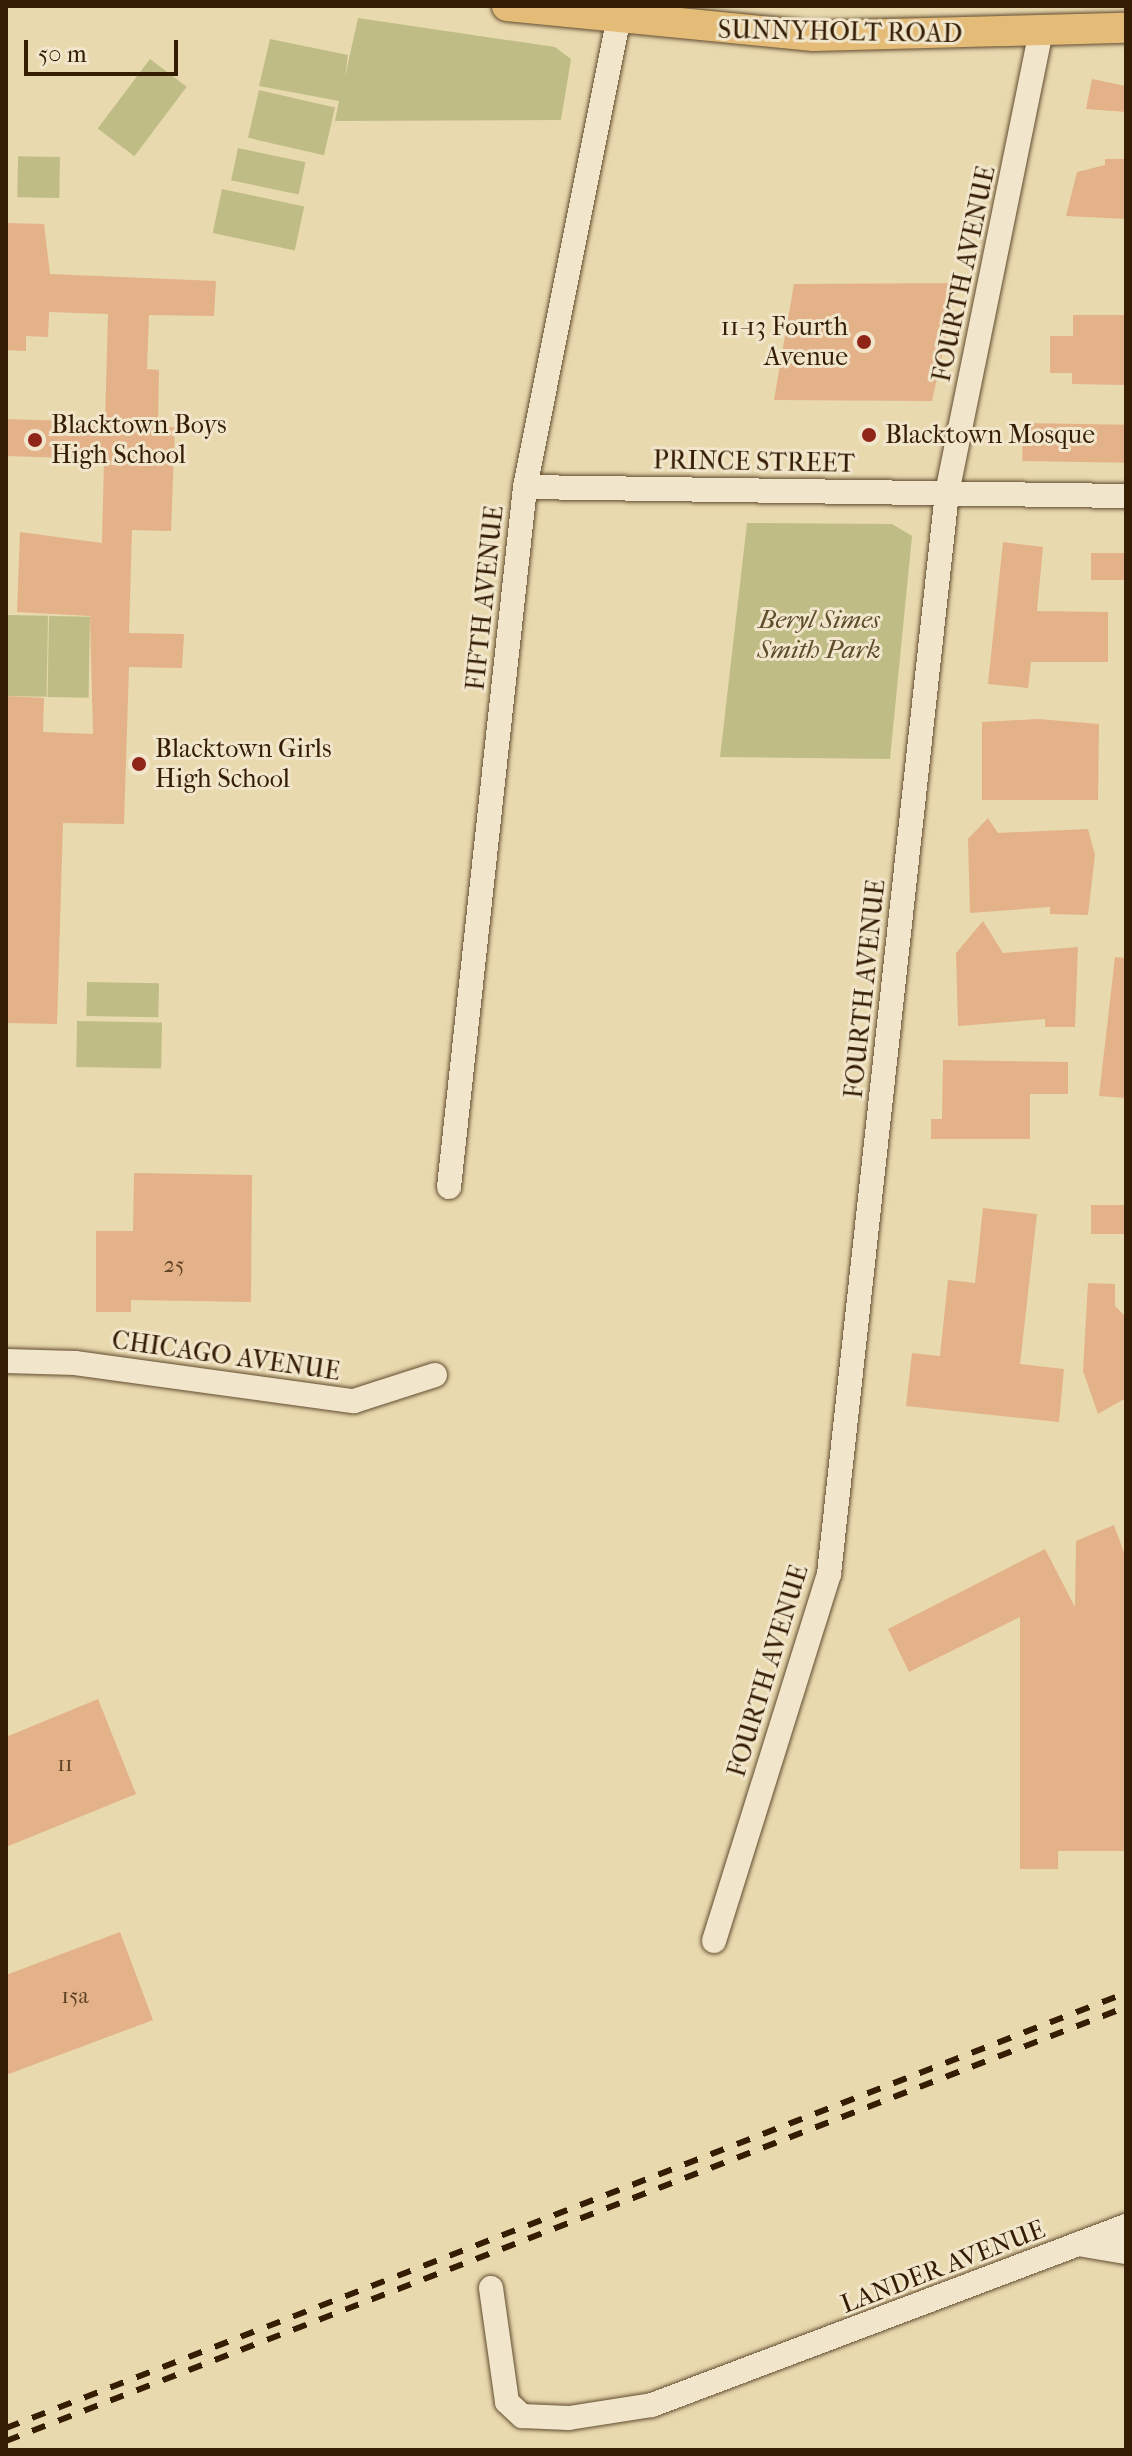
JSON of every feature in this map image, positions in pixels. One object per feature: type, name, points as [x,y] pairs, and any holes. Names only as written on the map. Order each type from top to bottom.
[{"type":"main road","name":"SUNNYHOLT ROAD","points":[[507,6],[620,14],[814,36],[1040,34],[1126,28]]},
{"type":"street","name":"FIFTH AVENUE","points":[[449,1187],[525,487],[620,14]]},
{"type":"street","name":"FOURTH AVENUE","points":[[714,1941],[829,1574],[947,493],[1040,34]]},
{"type":"street","name":"PRINCE STREET","points":[[525,487],[1126,496]]},
{"type":"street","name":"CHICAGO AVENUE","points":[[6,1361],[75,1363],[354,1401],[435,1375]]},
{"type":"street","name":"LANDER AVENUE","points":[[491,2288],[511,2409],[543,2418],[636,2410],[781,2360],[1126,2226]]},
{"type":"street","points":[[1078,2244],[1126,2252]]},
{"type":"green space","points":[[358,18],[555,47],[571,59],[561,120],[335,121],[339,101],[259,86],[270,39],[348,55],[345,77]]},
{"type":"green space","points":[[150,59],[187,87],[134,156],[98,128]]},
{"type":"green space","points":[[259,90],[335,108],[324,155],[248,138]]},
{"type":"green space","points":[[238,148],[305,162],[299,195],[231,180]]},
{"type":"green space","points":[[18,156],[60,157],[59,198],[17,197]]},
{"type":"green space","points":[[222,189],[304,206],[295,250],[213,233]]},
{"type":"green space","name":"Beryl Simes Smith Park","points":[[747,523],[892,524],[912,536],[890,759],[720,757]]},
{"type":"green space","points":[[7,615],[48,616],[47,697],[6,696]]},
{"type":"green space","points":[[49,616],[90,617],[89,698],[48,697]]},
{"type":"green space","points":[[87,982],[159,983],[158,1017],[86,1016]]},
{"type":"green space","points":[[77,1021],[162,1022],[161,1068],[76,1067]]},
{"type":"building","points":[[1092,79],[1126,86],[1126,112],[1086,109]]},
{"type":"building","points":[[1105,159],[1126,159],[1126,219],[1066,216],[1077,172],[1105,165]]},
{"type":"building","points":[[6,223],[44,224],[50,274],[216,281],[214,316],[149,315],[147,369],[159,370],[158,427],[175,427],[171,531],[132,530],[129,633],[184,634],[182,668],[129,667],[124,824],[63,823],[57,1024],[6,1023],[6,696],[44,698],[43,732],[93,734],[90,616],[17,612],[20,532],[102,543],[104,459],[6,456],[6,419],[105,422],[108,314],[49,312],[48,337],[26,336],[26,351],[6,350]]},
{"type":"building","name":"11-13 Fourth Avenue","points":[[958,283],[932,401],[774,400],[794,284]]},
{"type":"building","points":[[1073,315],[1126,315],[1126,385],[1072,384],[1072,373],[1050,373],[1050,336],[1073,336]]},
{"type":"building","points":[[1023,423],[1126,425],[1125,463],[1022,461]]},
{"type":"building","points":[[1003,542],[1043,547],[1037,611],[1108,612],[1108,662],[1031,662],[1028,688],[988,684]]},
{"type":"building","points":[[1091,553],[1126,553],[1126,580],[1091,580]]},
{"type":"building","points":[[1038,719],[1099,724],[1098,800],[982,800],[982,722]]},
{"type":"building","points":[[988,818],[998,833],[1088,829],[1095,855],[1088,915],[1050,914],[1050,907],[970,913],[968,839]]},
{"type":"building","points":[[983,921],[1003,953],[1078,947],[1075,1027],[1045,1027],[1045,1019],[958,1026],[956,953]]},
{"type":"building","points":[[1115,957],[1126,958],[1126,1098],[1099,1096]]},
{"type":"building","points":[[943,1060],[1068,1062],[1068,1094],[1030,1094],[1030,1139],[931,1139],[931,1119],[942,1119]]},
{"type":"building","points":[[134,1173],[252,1175],[251,1302],[131,1300],[131,1312],[96,1312],[96,1231],[133,1231]]},
{"type":"building","points":[[1091,1205],[1126,1205],[1126,1234],[1091,1234]]},
{"type":"building","points":[[983,1208],[1037,1214],[1020,1364],[1064,1369],[1059,1422],[906,1406],[912,1353],[940,1356],[948,1280],[975,1283]]},
{"type":"building","points":[[1088,1283],[1115,1284],[1115,1306],[1126,1317],[1126,1398],[1098,1414],[1083,1371]]},
{"type":"building","points":[[1114,1525],[1126,1558],[1126,1851],[1058,1851],[1058,1869],[1020,1869],[1020,1617],[909,1672],[888,1629],[1045,1549],[1075,1607],[1076,1541]]},
{"type":"building","points":[[98,1699],[136,1794],[6,1847],[6,1737]]},
{"type":"building","points":[[120,1932],[153,2020],[6,2075],[6,1975]]},
{"type":"railway","points":[[6,2428],[1126,1993]]},
{"type":"railway","points":[[6,2441],[1126,2007]]},
{"type":"place","name":"11-13 Fourth Avenue","points":[[864,342]]},
{"type":"place","name":"Blacktown Mosque","points":[[869,435]]},
{"type":"place","name":"Blacktown Boys High School","points":[[35,440]]},
{"type":"place","name":"Blacktown Girls High School","points":[[139,764]]}]
